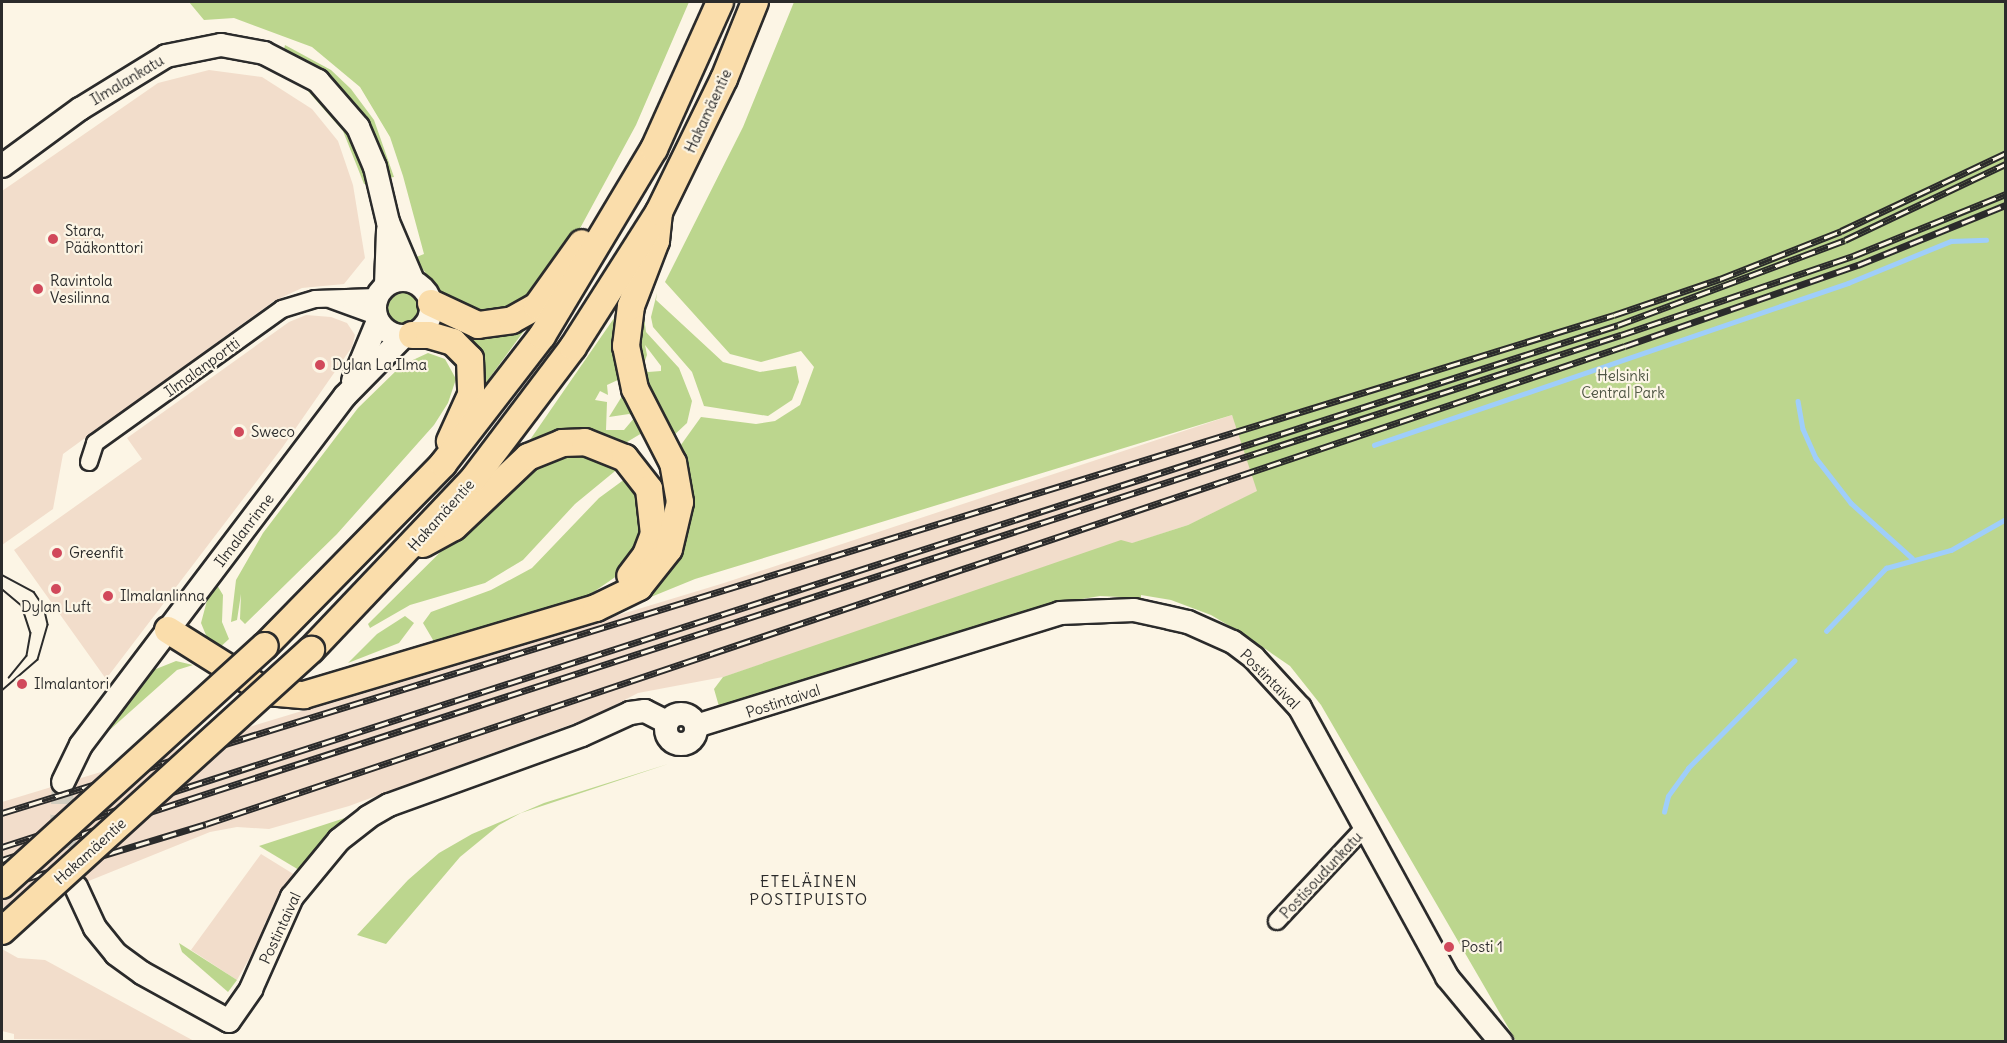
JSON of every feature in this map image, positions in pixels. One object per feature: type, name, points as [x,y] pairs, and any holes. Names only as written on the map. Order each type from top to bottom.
[{"type":"main road","points":[[2,885],[265,646],[444,464],[542,336],[624,204],[654,149],[720,2]]},
{"type":"main road","name":"Hakamäentie","points":[[2,932],[311,650],[405,554],[521,420],[579,338],[659,212],[724,79],[756,2]]},
{"type":"main road","points":[[431,303],[477,325],[503,323],[524,315],[551,289],[587,236],[624,204]]},
{"type":"main road","points":[[168,630],[250,683],[286,696],[328,690],[607,604],[630,593],[664,558],[679,514],[680,492],[673,463],[635,389],[626,346],[631,306],[656,241],[659,212]]},
{"type":"main road","points":[[407,336],[429,335],[453,342],[463,349],[473,371],[471,395],[453,429],[444,464]]},
{"type":"main road","points":[[405,554],[454,527],[503,477],[539,450],[585,442],[618,453],[645,481],[655,521],[646,555],[624,582],[568,615]]},
{"type":"street","name":"Ilmalankatu","points":[[2,166],[80,109],[166,56],[195,47],[244,47],[302,70],[347,110],[369,149],[388,222],[413,281]]},
{"type":"street","name":"Ilmalankatu","points":[[379,305],[388,222]]},
{"type":"street","points":[[399,280],[413,281],[427,292],[431,303],[427,324],[407,336],[393,335],[379,305],[399,280]]},
{"type":"street","name":"Ilmalanportti","points":[[89,462],[95,443],[282,309],[299,302],[354,296],[379,305]]},
{"type":"street","name":"Ilmalanrinne","points":[[345,396],[379,305]]},
{"type":"street","name":"Ilmalanrinne","points":[[63,782],[81,745],[345,396],[407,336]]},
{"type":"street","name":"Postintaival","points":[[76,886],[95,928],[116,954],[142,973],[230,1021],[251,989],[292,897],[339,840],[368,817],[389,805],[582,735],[630,713],[645,711],[667,722],[680,713],[691,717],[696,726],[1060,613],[1134,610],[1209,630],[1254,658],[1300,708],[1447,977],[1502,1041]]},
{"type":"street","name":"Postisoudunkatu","points":[[1277,921],[1364,828]]},
{"type":"shaded area","points":[[209,70],[262,77],[312,109],[338,141],[353,185],[365,258],[344,284],[302,288],[274,301],[63,454],[53,509],[2,545],[2,191],[158,83]]},
{"type":"shaded area","points":[[306,315],[331,317],[347,323],[355,335],[352,347],[282,448],[106,679],[14,550],[142,459],[127,438],[289,322]]},
{"type":"shaded area","points":[[1232,415],[1263,489],[1188,525],[723,677],[638,693],[594,716],[349,806],[269,829],[237,827],[210,832],[2,916],[2,802],[724,583]]},
{"type":"shaded area","points":[[261,854],[295,875],[264,924],[267,927],[237,980],[191,950]]},
{"type":"shaded area","points":[[2,949],[18,958],[45,960],[194,1041],[14,1039],[14,1034],[2,1031]]},
{"type":"green space","points":[[189,2],[689,2],[636,125],[571,245],[533,300],[488,317],[449,303],[414,258],[424,254],[403,176],[390,137],[360,87],[312,47],[234,18],[204,20]]},
{"type":"green space","name":"Helsinki Central Park","points":[[794,2],[2005,2],[2005,1041],[1516,1041],[1321,705],[1290,666],[1211,615],[1171,600],[1141,595],[1141,598],[1100,596],[1046,605],[720,710],[714,689],[723,677],[1121,540],[1132,543],[1188,525],[1257,491],[1232,415],[695,579],[619,610],[650,591],[678,449],[701,417],[756,424],[775,421],[800,405],[814,367],[801,351],[761,362],[730,354],[665,282],[743,127]]},
{"type":"green space","points":[[285,45],[331,70],[351,89],[374,120],[394,177],[387,178],[368,123],[357,105],[327,75],[284,49]]},
{"type":"green space","points":[[310,85],[349,126],[371,183],[364,184],[343,131],[307,90]]},
{"type":"green space","points":[[404,293],[416,297],[420,309],[416,321],[404,325],[392,321],[388,309],[392,297]]},
{"type":"green space","points":[[657,293],[656,300],[723,362],[760,372],[796,366],[799,382],[792,400],[768,416],[704,406],[692,372],[653,327],[651,317]]},
{"type":"green space","points":[[621,308],[647,430],[622,445],[525,447]],"holes":[[[620,379],[624,393],[609,417],[629,414],[635,417],[624,430],[606,430],[607,402],[595,400],[600,391],[608,395],[607,385]]]},
{"type":"green space","points":[[643,310],[646,332],[679,368],[692,401],[687,423],[672,437],[647,392],[635,331]],"holes":[[[645,345],[661,366],[661,371],[648,372],[643,366],[647,355]]]},
{"type":"green space","points":[[441,319],[529,324],[485,384],[439,327]]},
{"type":"green space","points":[[428,353],[445,359],[456,379],[448,403],[434,425],[337,534],[245,624],[240,619],[241,594],[237,620],[231,622],[236,580],[263,533],[358,408],[402,365]]},
{"type":"green space","points":[[574,450],[620,467],[575,504],[523,560],[485,583],[410,605],[370,628],[368,624],[522,471]]},
{"type":"green space","points":[[629,476],[645,503],[645,534],[624,571],[579,602],[436,645],[423,623],[431,612],[491,590],[532,568],[599,498]]},
{"type":"green space","points":[[217,585],[223,595],[222,622],[229,639],[218,649],[208,640],[201,623],[209,593]]},
{"type":"green space","points":[[405,616],[414,623],[399,643],[348,663],[377,634]]},
{"type":"green space","points":[[176,661],[193,665],[177,670],[104,735],[100,733],[151,671]]},
{"type":"green space","points":[[668,764],[521,813],[499,825],[460,857],[386,944],[357,935],[408,880],[439,853],[472,834],[544,803]]},
{"type":"green space","points":[[354,815],[299,870],[259,846]]},
{"type":"green space","points":[[179,943],[237,980],[228,992],[182,952]]},
{"type":"waterway","points":[[1374,445],[1848,283],[1951,241],[1986,240]]},
{"type":"waterway","points":[[1798,401],[1803,429],[1816,458],[1851,503],[1912,558]]},
{"type":"waterway","points":[[1826,631],[1886,568],[1951,550],[2006,519]]},
{"type":"waterway","points":[[1664,812],[1668,796],[1688,768],[1794,661]]},
{"type":"tunnel","points":[[63,782],[61,827],[75,882]]},
{"type":"tram line","points":[[2,575],[34,592],[44,607],[48,625],[38,660],[2,691]]},
{"type":"tram line","points":[[2,589],[22,606],[31,633],[27,656],[9,678]]},
{"type":"railway","points":[[2,813],[1614,315],[1720,279],[1841,231],[2006,153]]},
{"type":"railway","points":[[2,847],[1618,325],[1845,240],[2006,164]]},
{"type":"railway","points":[[2,860],[1621,335],[1853,256],[2006,194]]},
{"type":"railway","points":[[2,886],[206,824],[1625,346],[1858,265],[2006,205]]},
{"type":"place","name":"Stara, Pääkonttori","points":[[53,239]]},
{"type":"place","name":"Ravintola Vesilinna","points":[[38,289]]},
{"type":"place","name":"Dylan La Ilma","points":[[320,365]]},
{"type":"place","name":"Sweco","points":[[239,432]]},
{"type":"place","name":"Greenfit","points":[[57,553]]},
{"type":"place","name":"Dylan Luft","points":[[56,589]]},
{"type":"place","name":"Ilmalanlinna","points":[[108,596]]},
{"type":"place","name":"Ilmalantori","points":[[22,684]]},
{"type":"place","name":"Posti 1","points":[[1449,947]]},
{"type":"district","name":"ETELÄINEN POSTIPUISTO","points":[[809,890]]}]
